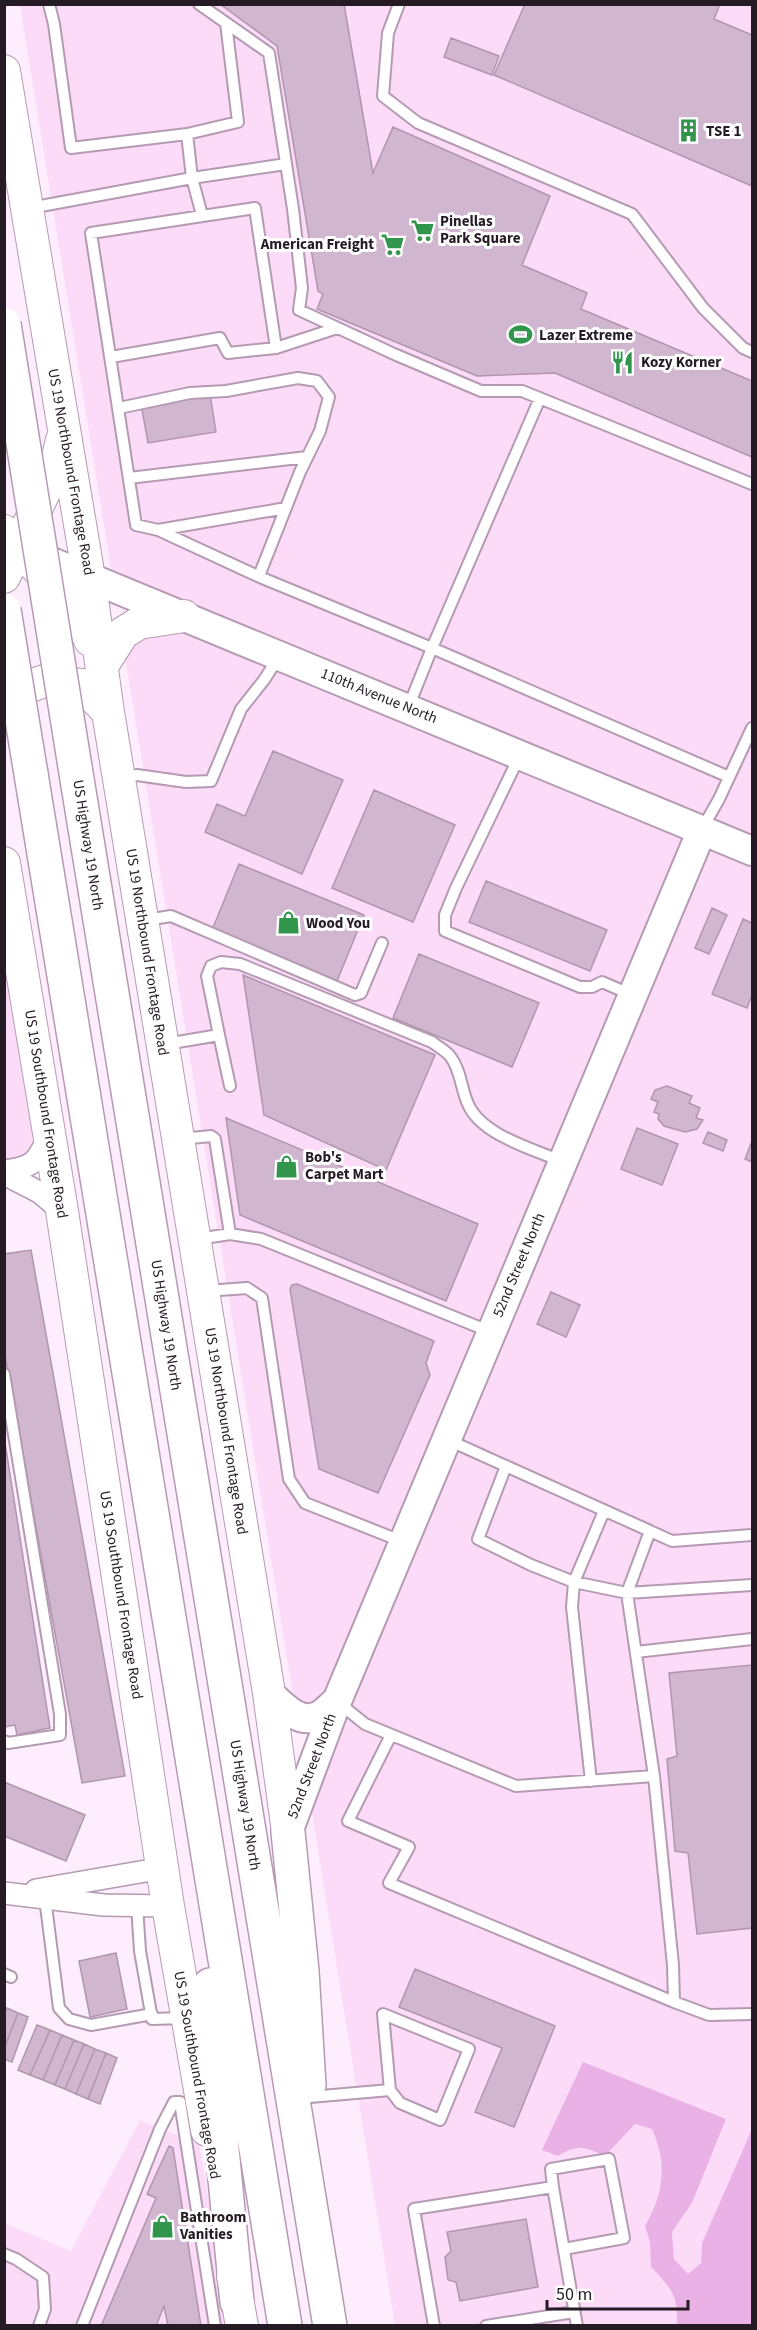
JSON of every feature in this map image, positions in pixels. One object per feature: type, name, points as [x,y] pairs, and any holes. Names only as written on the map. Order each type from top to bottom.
[{"type":"highway","name":"US Highway 19 North","points":[[4,324],[330,2325]]},
{"type":"highway","points":[[4,610],[285,2325]]},
{"type":"highway","points":[[200,1807],[229,2315]]},
{"type":"highway","points":[[288,1832],[303,1971],[318,2257]]},
{"type":"main road","name":"US 19 Northbound Frontage Road","points":[[4,71],[89,578],[108,712],[269,1693],[288,1832]]},
{"type":"main road","points":[[4,403],[22,391],[36,371],[47,330]]},
{"type":"main road","points":[[4,578],[9,541],[56,469],[64,433]]},
{"type":"main road","points":[[9,541],[75,606],[102,666]]},
{"type":"main road","points":[[102,666],[123,633],[139,623],[184,616]]},
{"type":"main road","points":[[4,701],[14,692],[47,680],[82,685],[108,712]]},
{"type":"main road","name":"US 19 Southbound Frontage Road","points":[[4,863],[9,922],[50,1135],[187,2018],[229,2315]]},
{"type":"street","name":"110th Avenue North","points":[[9,541],[89,578],[753,851]]},
{"type":"street","name":"52nd Street North","points":[[288,1832],[337,1701],[702,830]]},
{"type":"street","points":[[4,1173],[26,1168],[39,1157],[50,1135]]},
{"type":"street","points":[[4,1173],[39,1192],[62,1211]]},
{"type":"street","name":"52nd Street North","points":[[269,1693],[291,1713],[305,1718],[318,1716],[337,1701]]},
{"type":"street","points":[[8,1893],[163,1868]]},
{"type":"street","points":[[8,1893],[103,1905],[168,1906]]},
{"type":"lane","points":[[49,4],[54,24],[71,148],[187,134],[238,122],[226,23]]},
{"type":"lane","points":[[199,4],[269,53],[302,288],[299,310],[481,391],[522,391],[753,484]]},
{"type":"lane","points":[[399,4],[388,33],[384,96],[418,123],[632,214],[704,308],[743,348],[753,352]]},
{"type":"lane","points":[[187,134],[192,178],[202,215]]},
{"type":"lane","points":[[27,208],[192,178],[286,164]]},
{"type":"lane","points":[[276,348],[255,208],[92,233],[136,525],[158,530],[258,576],[432,648],[729,777]]},
{"type":"lane","points":[[111,357],[220,338],[228,353],[276,348],[337,328]]},
{"type":"lane","points":[[119,408],[190,393],[226,391],[298,378],[317,381],[329,397],[320,431],[258,576]]},
{"type":"lane","points":[[408,708],[540,398]]},
{"type":"lane","points":[[129,478],[310,452]]},
{"type":"lane","points":[[158,530],[286,508]]},
{"type":"lane","points":[[119,779],[137,775],[186,782],[211,781],[242,709],[280,655]]},
{"type":"lane","points":[[702,830],[753,728]]},
{"type":"lane","points":[[520,754],[456,888],[445,915],[445,931],[580,987],[592,987],[602,982],[633,995]]},
{"type":"lane","points":[[142,920],[171,916],[355,995],[361,993],[381,943]]},
{"type":"lane","points":[[230,1086],[207,976],[211,966],[221,962],[240,964],[432,1042],[450,1056],[460,1077],[468,1106],[482,1123],[513,1141],[563,1161]]},
{"type":"lane","points":[[162,1044],[219,1035]]},
{"type":"lane","points":[[178,1140],[211,1136],[216,1139],[230,1234]]},
{"type":"lane","points":[[195,1240],[230,1234],[261,1239],[491,1332]]},
{"type":"lane","points":[[203,1291],[247,1288],[262,1298],[289,1479],[305,1503],[403,1542]]},
{"type":"lane","points":[[4,1374],[60,1714],[60,1735],[4,1741]]},
{"type":"lane","points":[[446,1439],[672,1541],[753,1535]]},
{"type":"lane","points":[[506,1466],[478,1539],[531,1565],[574,1582],[627,1593],[753,1585]]},
{"type":"lane","points":[[591,1781],[572,1607],[574,1582],[604,1511]]},
{"type":"lane","points":[[650,1531],[627,1593],[654,1776],[673,1965],[674,2002]]},
{"type":"lane","points":[[636,1652],[753,1639]]},
{"type":"lane","points":[[337,1701],[365,1724],[516,1786],[654,1776]]},
{"type":"lane","points":[[391,1735],[348,1821],[409,1847],[389,1883],[709,2015],[753,2014]]},
{"type":"lane","points":[[45,1898],[58,2008],[69,2019],[91,2025],[152,2014]]},
{"type":"lane","points":[[137,1905],[141,1951],[152,2019],[187,2018]]},
{"type":"lane","points":[[383,2014],[469,2049],[440,2120],[400,2103],[390,2090],[383,2014]]},
{"type":"lane","points":[[310,2097],[390,2090]]},
{"type":"lane","points":[[82,2325],[160,2129],[174,2102],[180,2102],[229,2315]]},
{"type":"lane","points":[[564,2249],[624,2238],[609,2159],[551,2169],[553,2187],[577,2325]]},
{"type":"lane","points":[[434,2325],[414,2210],[553,2187]]},
{"type":"lane","points":[[4,2254],[43,2277],[45,2309],[39,2325]]},
{"type":"lane","points":[[486,2325],[574,2312]]},
{"type":"shaded area","points":[[20,5],[752,5],[752,840],[112,575]]},
{"type":"shaded area","points":[[182,627],[688,836],[329,1694],[315,1706],[294,1701],[124,650],[130,641]]},
{"type":"shaded area","points":[[706,843],[752,863],[752,2129],[702,2243],[701,2263],[688,2275],[674,2259],[672,2232],[692,2203],[726,2120],[583,2062],[558,2156],[572,2147],[590,2150],[605,2156],[635,2124],[652,2129],[658,2145],[662,2185],[656,2208],[646,2226],[652,2267],[667,2283],[678,2302],[677,2325],[395,2325],[310,1801]]},
{"type":"shaded area","points":[[4,924],[39,1134],[32,1150],[23,1158],[4,1161]]},
{"type":"shaded area","points":[[583,2062],[726,2119],[692,2203],[672,2232],[674,2259],[688,2274],[701,2263],[702,2243],[752,2129],[752,2325],[677,2325],[675,2299],[664,2281],[651,2267],[650,2242],[645,2226],[656,2202],[661,2179],[660,2154],[652,2129],[635,2124],[605,2156],[581,2148],[558,2156],[542,2150]]},
{"type":"shaded area","points":[[140,2120],[199,2144],[231,2325],[5,2325],[4,2223],[71,2251]]},
{"type":"building","name":"Pinellas Park Square","points":[[220,4],[344,4],[373,173],[393,127],[550,196],[522,265],[587,293],[581,309],[752,381],[752,457],[555,373],[477,376],[317,309],[323,294],[318,291],[277,46]]},
{"type":"building","name":"TSE 1","points":[[525,4],[720,4],[714,19],[752,35],[752,186],[494,75]]},
{"type":"building","points":[[451,38],[499,56],[492,75],[444,57]]},
{"type":"building","points":[[210,394],[216,432],[148,443],[141,404]]},
{"type":"building","points":[[273,751],[343,780],[302,874],[205,832],[217,804],[245,816]]},
{"type":"building","points":[[374,790],[455,825],[413,922],[332,888]]},
{"type":"building","name":"Wood You","points":[[239,864],[364,915],[337,981],[212,930]]},
{"type":"building","points":[[486,881],[607,930],[590,971],[469,922]]},
{"type":"building","points":[[712,908],[727,915],[709,954],[695,948]]},
{"type":"building","points":[[743,919],[752,923],[752,995],[747,1008],[712,994]]},
{"type":"building","points":[[419,954],[539,1003],[512,1067],[393,1018]]},
{"type":"building","points":[[243,975],[435,1055],[386,1170],[264,1115]]},
{"type":"building","points":[[667,1086],[692,1096],[689,1103],[700,1108],[696,1118],[703,1120],[697,1129],[685,1132],[664,1126],[658,1119],[659,1114],[654,1112],[658,1102],[651,1099],[655,1090]]},
{"type":"building","name":"Bob's Carpet Mart","points":[[226,1118],[478,1224],[446,1301],[240,1215]]},
{"type":"building","points":[[637,1128],[678,1144],[662,1185],[621,1169]]},
{"type":"building","points":[[708,1132],[727,1140],[723,1151],[703,1143]]},
{"type":"building","points":[[752,1141],[752,1162],[745,1159]]},
{"type":"building","points":[[31,1250],[125,1776],[82,1783],[4,1350],[4,1254]]},
{"type":"building","points":[[297,1284],[434,1341],[426,1363],[430,1375],[378,1493],[319,1469],[290,1289],[292,1285]]},
{"type":"building","points":[[551,1292],[580,1305],[566,1337],[537,1324]]},
{"type":"building","points":[[4,1436],[50,1728],[17,1735],[15,1725],[4,1727]]},
{"type":"building","points":[[752,1665],[752,1928],[697,1934],[688,1853],[675,1851],[667,1759],[677,1756],[669,1673]]},
{"type":"building","points":[[4,1782],[85,1815],[66,1861],[4,1836]]},
{"type":"building","points":[[116,1953],[127,2009],[90,2017],[79,1961]]},
{"type":"building","points":[[415,1969],[555,2026],[514,2127],[475,2112],[502,2048],[399,2007]]},
{"type":"building","points":[[7,2008],[18,2013],[4,2049],[4,2015]]},
{"type":"building","points":[[18,2013],[28,2017],[12,2062],[4,2059],[4,2049]]},
{"type":"building","points":[[37,2025],[50,2030],[30,2075],[18,2070]]},
{"type":"building","points":[[50,2030],[62,2035],[43,2080],[30,2075]]},
{"type":"building","points":[[62,2035],[74,2040],[55,2085],[43,2080]]},
{"type":"building","points":[[74,2040],[84,2044],[65,2089],[55,2085]]},
{"type":"building","points":[[84,2044],[95,2049],[76,2094],[65,2089]]},
{"type":"building","points":[[95,2049],[106,2053],[88,2099],[76,2094]]},
{"type":"building","points":[[106,2053],[117,2058],[100,2104],[88,2099]]},
{"type":"building","points":[[169,2146],[173,2148],[201,2326],[168,2326],[164,2306],[156,2326],[101,2326],[156,2198],[147,2194]]},
{"type":"building","points":[[526,2219],[538,2287],[460,2301],[456,2282],[448,2280],[445,2257],[451,2251],[447,2232]]},
{"type":"place","name":"TSE 1","points":[[688,131]]},
{"type":"place","name":"Pinellas Park Square","points":[[422,230]]},
{"type":"place","name":"American Freight","points":[[392,244]]},
{"type":"place","name":"Lazer Extreme","points":[[521,335]]},
{"type":"place","name":"Kozy Korner","points":[[623,362]]},
{"type":"place","name":"Wood You","points":[[288,923]]},
{"type":"place","name":"Bob's Carpet Mart","points":[[287,1166]]},
{"type":"place","name":"Bathroom Vanities","points":[[162,2226]]}]
